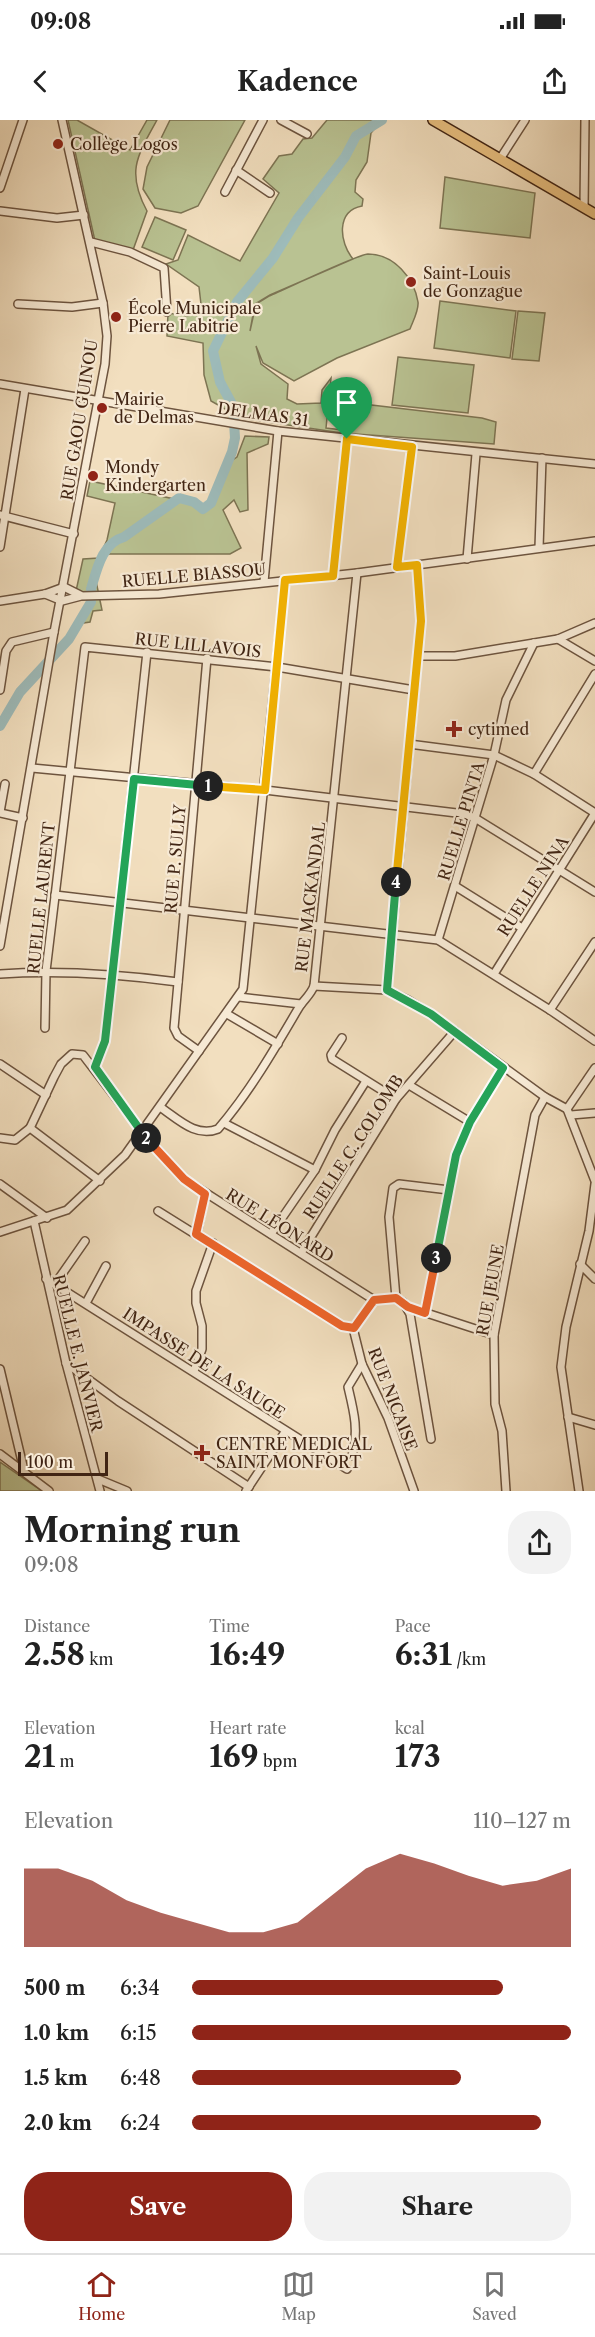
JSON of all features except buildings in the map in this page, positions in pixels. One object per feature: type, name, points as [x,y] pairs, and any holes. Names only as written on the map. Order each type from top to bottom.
[{"type":"main road","points":[[434,120],[595,214]]},
{"type":"street","points":[[0,188],[23,120]]},
{"type":"street","name":"RUE GAOU GUINOU","points":[[0,946],[54,632],[62,601],[98,401],[107,336],[91,242],[62,120]]},
{"type":"street","points":[[225,192],[263,120]]},
{"type":"street","points":[[281,120],[307,134]]},
{"type":"street","points":[[500,159],[525,120]]},
{"type":"street","points":[[584,208],[585,120]]},
{"type":"street","points":[[236,170],[270,193]]},
{"type":"street","points":[[0,211],[57,218],[84,216]]},
{"type":"street","points":[[91,242],[130,252],[164,268],[167,312]]},
{"type":"street","points":[[18,304],[72,307],[103,303]]},
{"type":"street","name":"DELMAS 31","points":[[0,384],[278,431],[476,454],[568,458],[595,464]]},
{"type":"street","points":[[0,547],[3,516],[25,389]]},
{"type":"street","points":[[264,582],[278,431]]},
{"type":"street","points":[[333,576],[347,439]]},
{"type":"street","points":[[397,567],[412,447]]},
{"type":"street","points":[[467,559],[476,454]]},
{"type":"street","points":[[539,548],[542,458]]},
{"type":"street","points":[[3,516],[74,534]]},
{"type":"street","name":"RUELLE BIASSOU","points":[[62,601],[81,596],[159,594],[333,576],[595,541]]},
{"type":"street","points":[[387,990],[421,621],[417,565]]},
{"type":"street","name":"RUE MACKANDAL","points":[[224,1123],[278,1044],[301,1004],[310,997],[314,986],[357,573]]},
{"type":"street","points":[[0,1232],[4,1228],[46,1218],[67,1210],[99,1181],[125,1155],[239,997],[252,916],[285,580]]},
{"type":"street","points":[[0,601],[45,594],[64,587],[81,596]]},
{"type":"street","points":[[45,594],[62,601]]},
{"type":"street","points":[[418,656],[455,656],[558,639],[595,622]]},
{"type":"street","points":[[0,690],[6,651],[12,642],[54,632]]},
{"type":"street","points":[[558,639],[595,661]]},
{"type":"street","name":"RUELLE PINTA","points":[[438,940],[495,755],[506,700],[534,643]]},
{"type":"street","name":"RUE LILLAVOIS","points":[[85,647],[277,667],[414,690]]},
{"type":"street","name":"RUELLE LAURENT","points":[[45,1028],[46,971],[85,647]]},
{"type":"street","points":[[0,1138],[15,1140],[30,1128],[61,1064],[72,1054],[83,1054],[95,1067],[105,1041],[147,652]]},
{"type":"street","name":"RUE P. SULLY","points":[[199,1051],[175,1032],[207,658]]},
{"type":"street","points":[[534,774],[595,674]]},
{"type":"street","points":[[409,744],[495,755],[534,774],[595,813]]},
{"type":"street","points":[[32,768],[265,790],[404,806],[475,818],[595,892]]},
{"type":"street","points":[[5,784],[0,813],[23,818]]},
{"type":"street","name":"RUELLE NINA","points":[[494,974],[595,813]]},
{"type":"street","points":[[455,886],[522,928]]},
{"type":"street","points":[[55,895],[252,916],[438,940],[595,1041]]},
{"type":"street","points":[[550,1010],[595,942]]},
{"type":"street","points":[[0,974],[46,971],[111,974],[178,982]]},
{"type":"street","points":[[314,986],[387,990],[431,1014],[503,1068],[569,1112],[595,1113]]},
{"type":"street","points":[[239,997],[301,1004]]},
{"type":"street","points":[[227,1014],[278,1044]]},
{"type":"street","name":"RUELLE C. COLOMB","points":[[301,1253],[396,1100],[455,1031]]},
{"type":"street","points":[[342,1038],[331,1054],[332,1059],[396,1100]]},
{"type":"street","points":[[0,1064],[46,1095]]},
{"type":"street","name":"RUE LÉONARD","points":[[95,1067],[142,1132],[169,1164],[205,1194],[374,1300]]},
{"type":"street","points":[[425,1313],[456,1155],[470,1122],[503,1068]]},
{"type":"street","points":[[579,1491],[561,1367],[566,1327],[589,1231],[595,1182],[576,1138],[569,1112],[595,1068]]},
{"type":"street","points":[[271,1234],[315,1170],[335,1130],[366,1081]]},
{"type":"street","points":[[409,1085],[470,1122]]},
{"type":"street","name":"RUE JEUNE","points":[[506,1491],[502,1431],[495,1404],[494,1335],[535,1115],[545,1097]]},
{"type":"street","points":[[160,1107],[196,1131],[207,1134],[224,1123],[315,1170]]},
{"type":"street","points":[[30,1128],[99,1181]]},
{"type":"street","points":[[0,1184],[46,1218]]},
{"type":"street","points":[[396,1298],[390,1217],[393,1188],[399,1184],[408,1184],[449,1190]]},
{"type":"street","points":[[196,1234],[205,1194]]},
{"type":"street","points":[[158,1211],[213,1243],[342,1326],[354,1328],[374,1300],[396,1298],[408,1307],[494,1335]]},
{"type":"street","name":"RUELLE E. JANVIER","points":[[34,1221],[66,1363],[100,1491]]},
{"type":"street","points":[[55,1284],[85,1241]]},
{"type":"street","points":[[194,1371],[202,1348],[202,1326],[196,1291],[213,1243]]},
{"type":"street","points":[[580,1264],[595,1279]]},
{"type":"street","points":[[86,1303],[106,1266]]},
{"type":"street","name":"IMPASSE DE LA SAUGE","points":[[46,1280],[347,1469]]},
{"type":"street","points":[[408,1307],[431,1438]]},
{"type":"street","name":"RUE NICAISE","points":[[354,1328],[362,1364],[388,1418],[414,1491]]},
{"type":"street","points":[[66,1363],[247,1489],[285,1432]]},
{"type":"street","points":[[352,1456],[357,1438],[354,1408],[348,1387],[362,1364]]},
{"type":"street","points":[[0,1369],[24,1470]]},
{"type":"street","points":[[568,1417],[595,1425]]},
{"type":"street","points":[[0,1454],[50,1491]]},
{"type":"street","points":[[98,1479],[127,1491]]},
{"type":"green space","points":[[68,120],[77,120],[130,150],[147,120],[157,120],[144,144],[137,164],[137,185],[147,211],[133,250],[95,241]]},
{"type":"green space","points":[[170,120],[245,120],[198,206],[181,213],[155,208],[143,189],[147,167]]},
{"type":"green space","points":[[327,120],[382,120],[371,133],[367,162],[356,180],[355,192],[363,199],[362,206],[348,214],[342,228],[345,244],[353,259],[368,254],[377,255],[394,263],[407,276],[418,302],[417,312],[410,329],[337,358],[294,381],[263,363],[256,346],[261,364],[288,384],[287,399],[297,404],[321,403],[322,390],[331,378],[326,428],[351,431],[351,396],[363,404],[482,418],[496,422],[494,444],[342,433],[241,418],[211,401],[204,375],[203,343],[167,336],[168,313],[187,316],[202,313],[199,287],[166,264],[178,260],[188,235],[240,261],[279,193],[263,179],[279,156],[292,154],[303,139],[312,138]],"holes":[[[301,281],[256,304],[250,331],[255,304]]]},
{"type":"green space","points":[[445,177],[535,193],[530,238],[440,228]]},
{"type":"green space","points":[[155,217],[186,230],[173,260],[142,247]]},
{"type":"green space","points":[[440,301],[516,311],[510,358],[434,348]]},
{"type":"green space","points":[[518,311],[545,313],[539,361],[512,359]]},
{"type":"green space","points":[[398,357],[474,365],[468,413],[392,405]]},
{"type":"green space","points":[[245,436],[269,437],[268,444],[247,453],[248,510],[240,512],[234,500],[223,510],[241,548],[230,554],[105,554],[96,581],[102,610],[93,611],[90,622],[83,623],[89,594],[76,591],[83,559],[99,558],[107,540],[115,503],[87,496],[90,481],[193,503],[203,513],[213,506],[228,463],[237,457]]},
{"type":"green space","points":[[0,1462],[42,1491],[0,1491]]},
{"type":"waterway","points":[[91,589],[101,558],[110,545],[179,498],[194,502],[203,509],[211,503],[232,452],[235,438],[233,406],[220,382],[213,351],[237,302],[273,258],[298,218],[345,157],[356,136],[382,120]]},
{"type":"waterway","points":[[0,726],[20,692],[69,639],[91,602]]},
{"type":"place","name":"Collège Logos","points":[[58,144]]},
{"type":"place","name":"Saint-Louis de Gonzague","points":[[411,282]]},
{"type":"place","name":"École Municipale Pierre Labitrie","points":[[116,317]]},
{"type":"place","name":"Mairie de Delmas","points":[[102,408]]},
{"type":"place","name":"Mondy Kindergarten","points":[[93,476]]},
{"type":"place","name":"cytimed","points":[[454,729]]},
{"type":"place","name":"CENTRE MEDICAL SAINT MONFORT","points":[[202,1453]]},
{"type":"route","points":[[347,439],[412,447],[397,567],[417,565],[421,621],[387,990],[431,1014],[503,1068],[470,1122],[456,1155],[425,1313],[408,1307],[396,1298],[374,1300],[354,1328],[342,1326],[196,1234],[205,1194],[184,1179],[169,1164],[142,1132],[95,1067],[105,1041],[134,779],[265,790],[285,580],[333,576],[347,439]]}]
